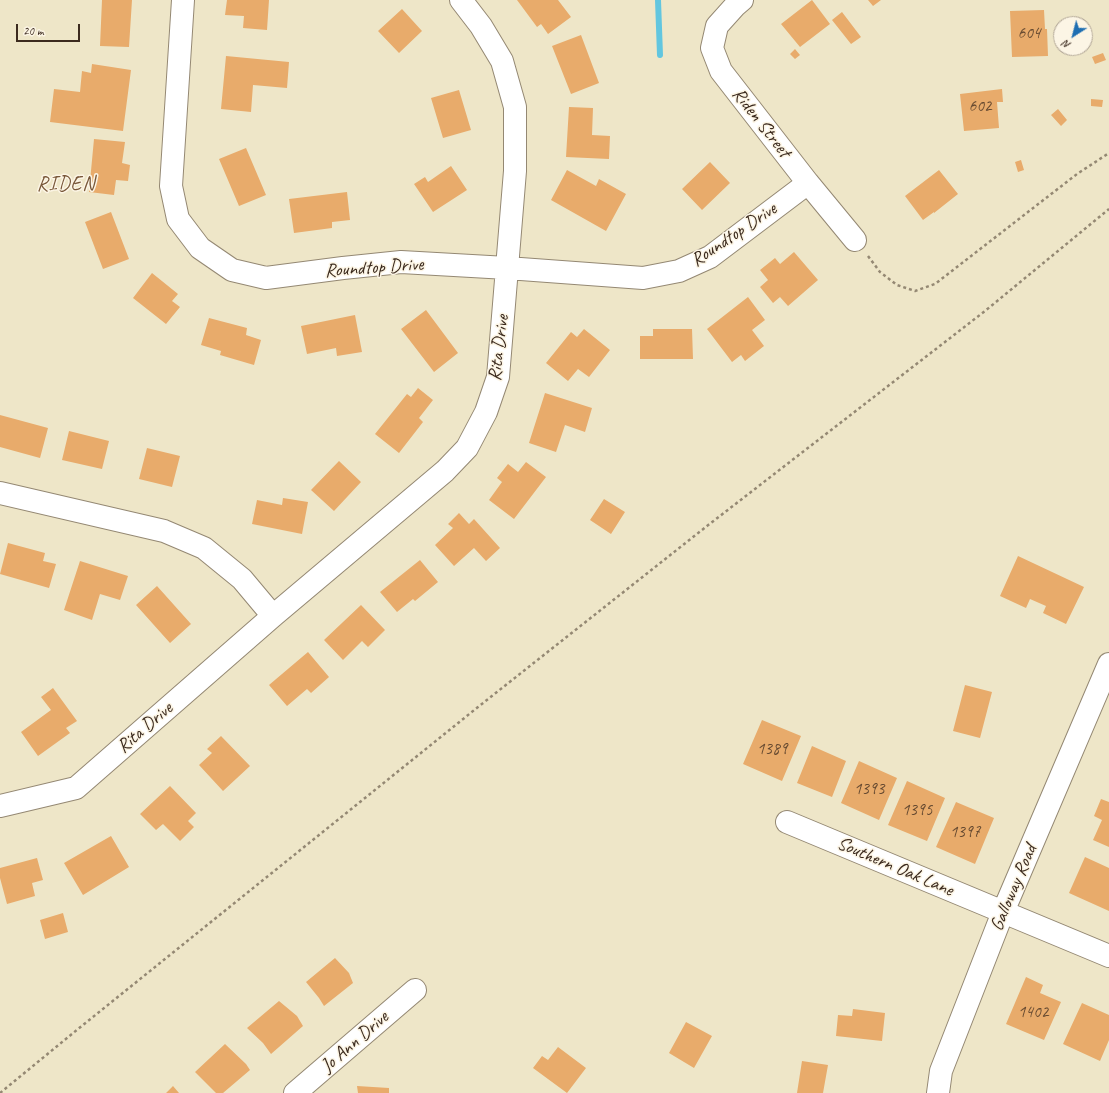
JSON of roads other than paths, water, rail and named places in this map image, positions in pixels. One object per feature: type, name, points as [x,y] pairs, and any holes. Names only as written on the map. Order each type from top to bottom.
[{"type":"street","name":"Roundtop Drive","points":[[183,0],[171,186],[178,219],[200,248],[232,270],[266,278],[402,262],[643,278],[679,271],[710,257],[808,183]]},
{"type":"street","name":"Rita Drive","points":[[0,806],[76,788],[273,616],[445,471],[467,448],[486,412],[498,377],[514,171],[515,107],[502,61],[481,26],[461,0]]},
{"type":"street","name":"Riden Street","points":[[742,0],[717,26],[712,48],[721,72],[808,183],[855,240]]},
{"type":"street","points":[[0,493],[164,531],[204,548],[242,579],[273,616]]},
{"type":"street","name":"Galloway Road","points":[[938,1093],[941,1071],[1003,912],[1109,664]]},
{"type":"street","name":"Southern Oak Lane","points":[[787,822],[1109,956]]},
{"type":"street","name":"Jo Ann Drive","points":[[295,1093],[416,990]]},
{"type":"waterway","points":[[658,0],[660,55]]},
{"type":"district","name":"RIDEN","points":[[66,185]]}]
